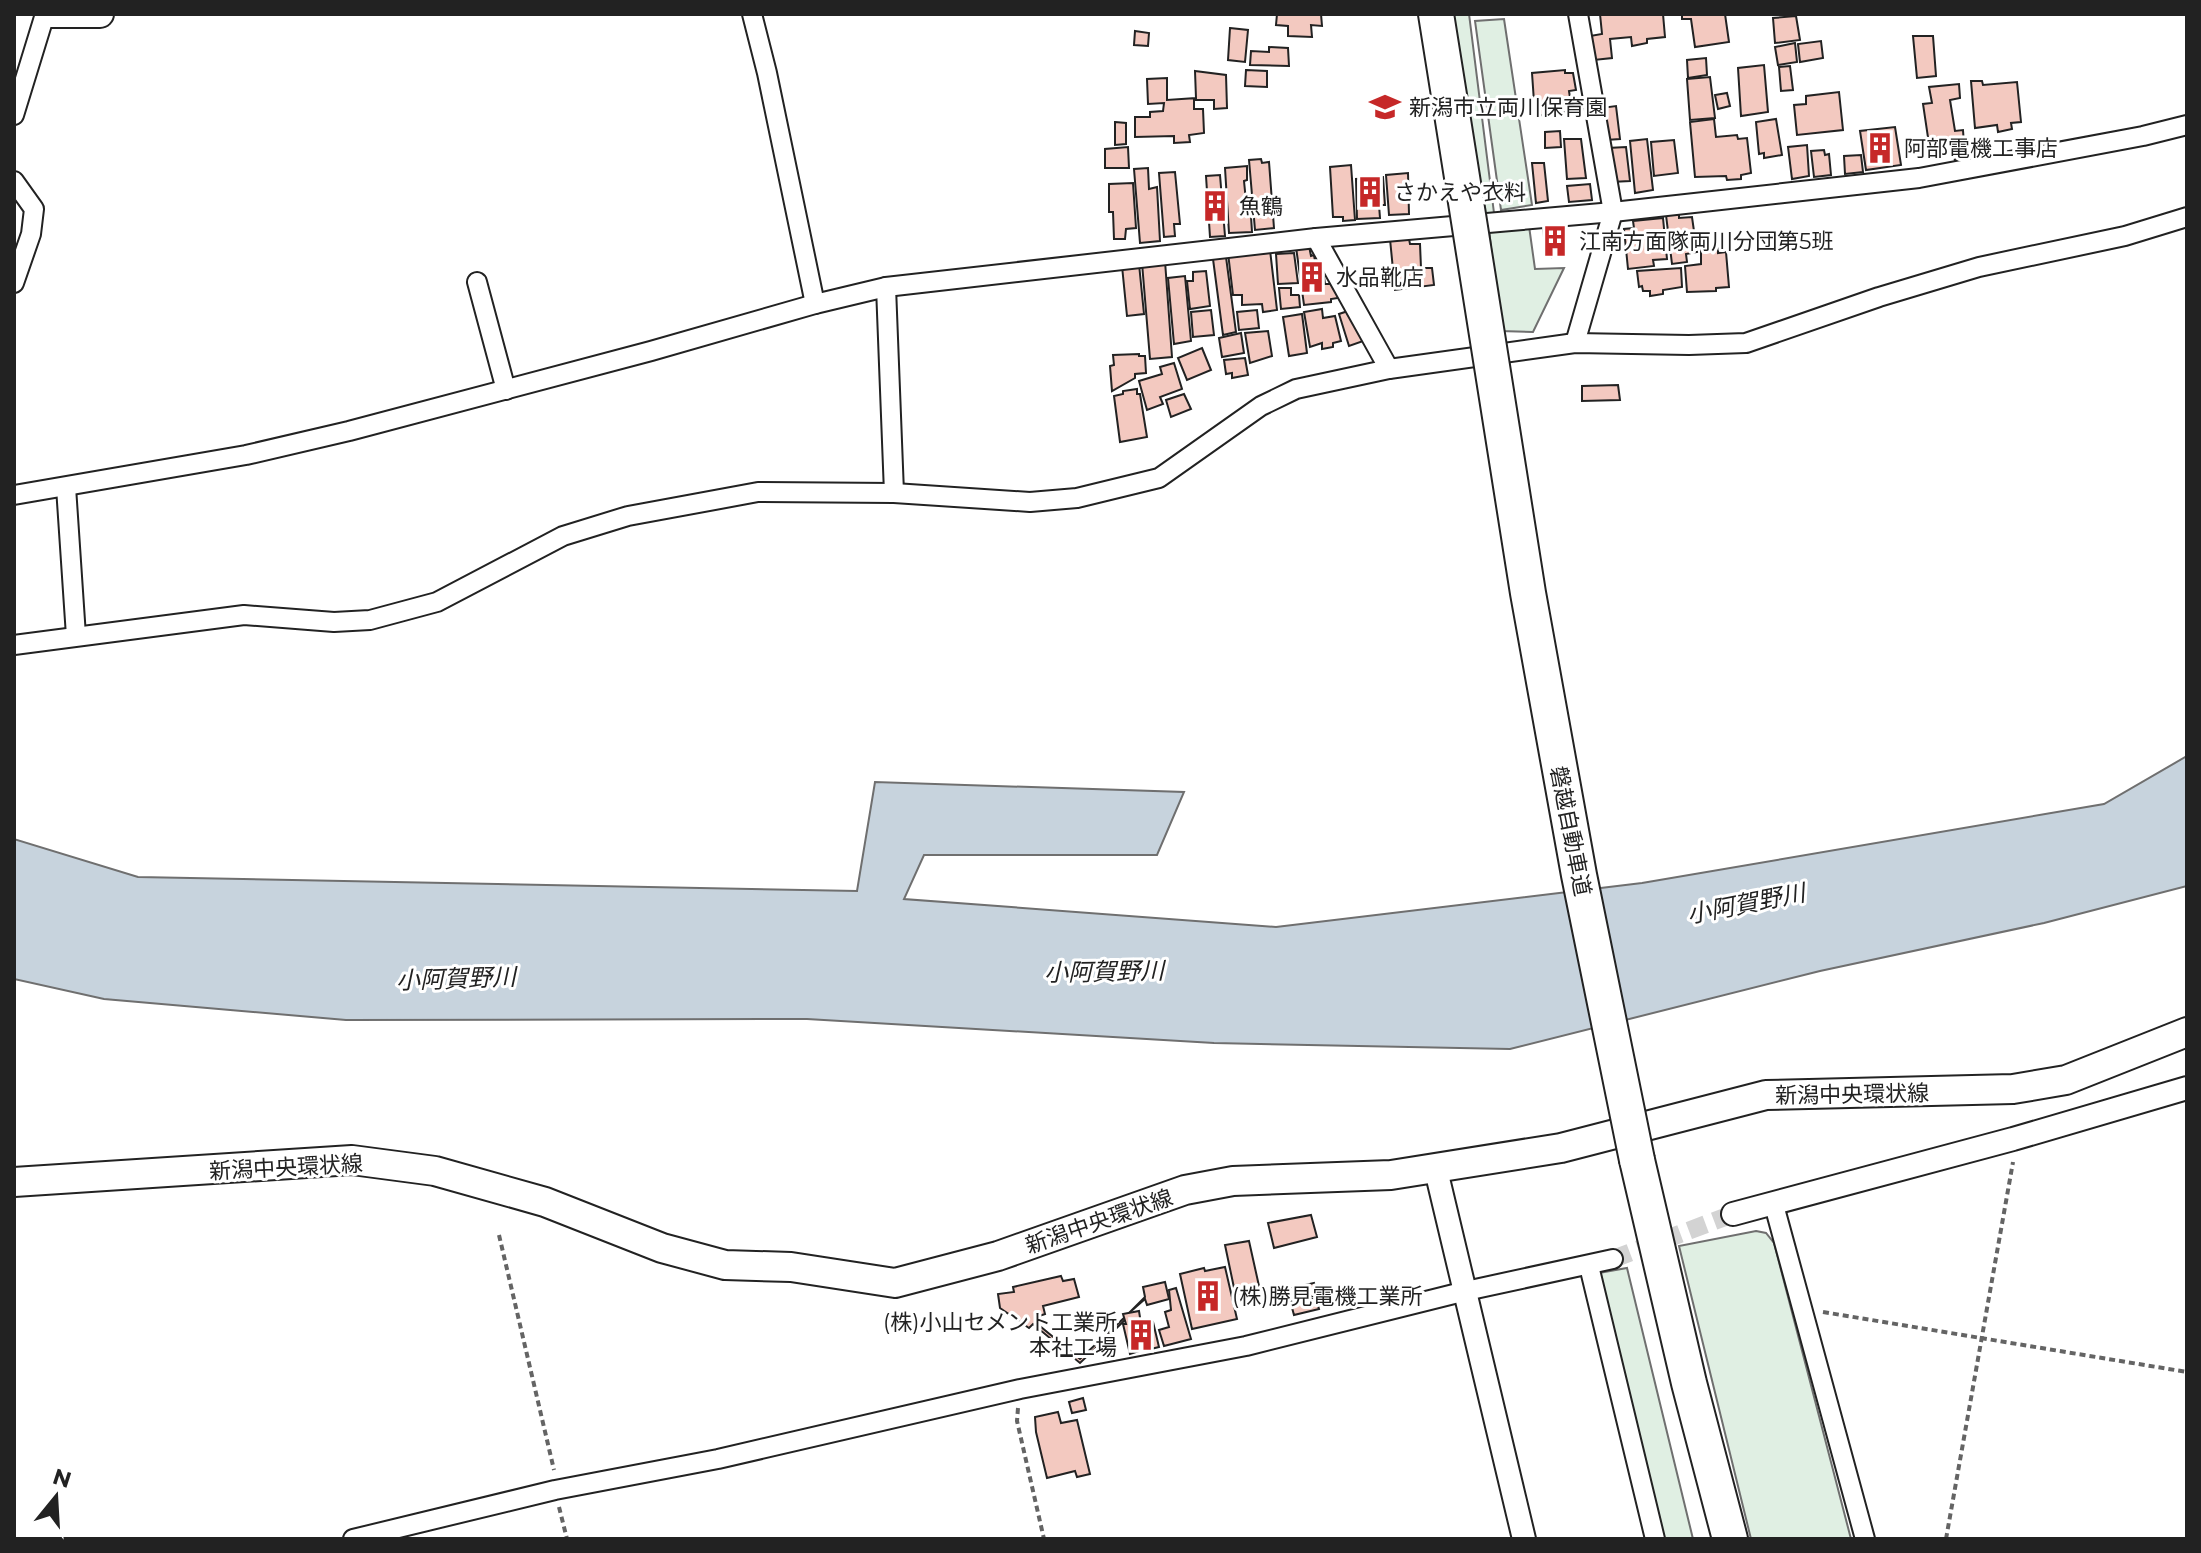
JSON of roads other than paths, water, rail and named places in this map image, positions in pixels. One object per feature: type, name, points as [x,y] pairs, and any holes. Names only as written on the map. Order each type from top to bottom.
[{"type":"highway","name":"磐越自動車道","points":[[1436,14],[1528,593],[1579,875],[1637,1160],[1689,1383],[1730,1539]]},
{"type":"main road","points":[[48,14],[94,14]]},
{"type":"main road","name":"新潟中央環状線","points":[[14,1182],[352,1160],[435,1171],[490,1186],[545,1202],[662,1248],[725,1265],[791,1267],[895,1283],[998,1256],[1185,1190],[1233,1181],[1391,1175],[1561,1148],[1766,1095],[2013,1089],[2066,1080],[2187,1032]]},
{"type":"street","points":[[14,115],[48,14]]},
{"type":"street","points":[[752,14],[815,304]]},
{"type":"street","points":[[1575,343],[1613,212],[1578,14]]},
{"type":"street","points":[[14,495],[246,455],[506,390],[886,287],[1316,238],[1613,212],[1919,178],[2187,125]]},
{"type":"street","points":[[14,181],[34,209],[31,234],[14,283]]},
{"type":"street","points":[[14,645],[244,615],[334,622],[370,620],[437,602],[563,536],[628,516],[758,492],[894,493],[1030,502],[1077,498],[1159,478],[1261,406],[1296,389],[1389,369],[1575,343],[1746,343],[1879,297],[1979,267],[2125,236],[2187,217]]},
{"type":"street","points":[[1316,238],[1389,369]]},
{"type":"street","points":[[477,282],[506,390]]},
{"type":"street","points":[[886,287],[894,493]]},
{"type":"street","points":[[66,487],[76,636]]},
{"type":"street","points":[[1733,1214],[2013,1139],[2187,1088]]},
{"type":"street","points":[[1435,1166],[1524,1539]]},
{"type":"street","points":[[1774,1205],[1865,1539]]},
{"type":"street","points":[[353,1539],[555,1490],[718,1459],[1020,1389],[1246,1346],[1466,1291],[1613,1259]]},
{"type":"street","points":[[1589,1266],[1655,1539]]},
{"type":"water","name":"小阿賀野川","points":[[2187,756],[2187,886],[2044,923],[1820,971],[1510,1049],[1214,1043],[807,1019],[346,1020],[104,999],[14,979],[14,839],[138,877],[857,891],[875,782],[1184,792],[1157,855],[924,855],[904,899],[1276,927],[1642,883],[2104,804]]},
{"type":"tunnel","points":[[1613,1259],[1733,1214]]},
{"type":"place","name":"新潟市立両川保育園","points":[[1385,107]]},
{"type":"place","name":"阿部電機工事店","points":[[1880,148]]},
{"type":"place","name":"さかえや衣料","points":[[1370,192]]},
{"type":"place","name":"魚鶴","points":[[1215,206]]},
{"type":"place","name":"江南方面隊両川分団第5班","points":[[1555,241]]},
{"type":"place","name":"水品靴店","points":[[1312,277]]},
{"type":"place","name":"(株)勝見電機工業所","points":[[1208,1296]]},
{"type":"place","name":"(株)小山セメント工業所 本社工場","points":[[1141,1335]]}]
